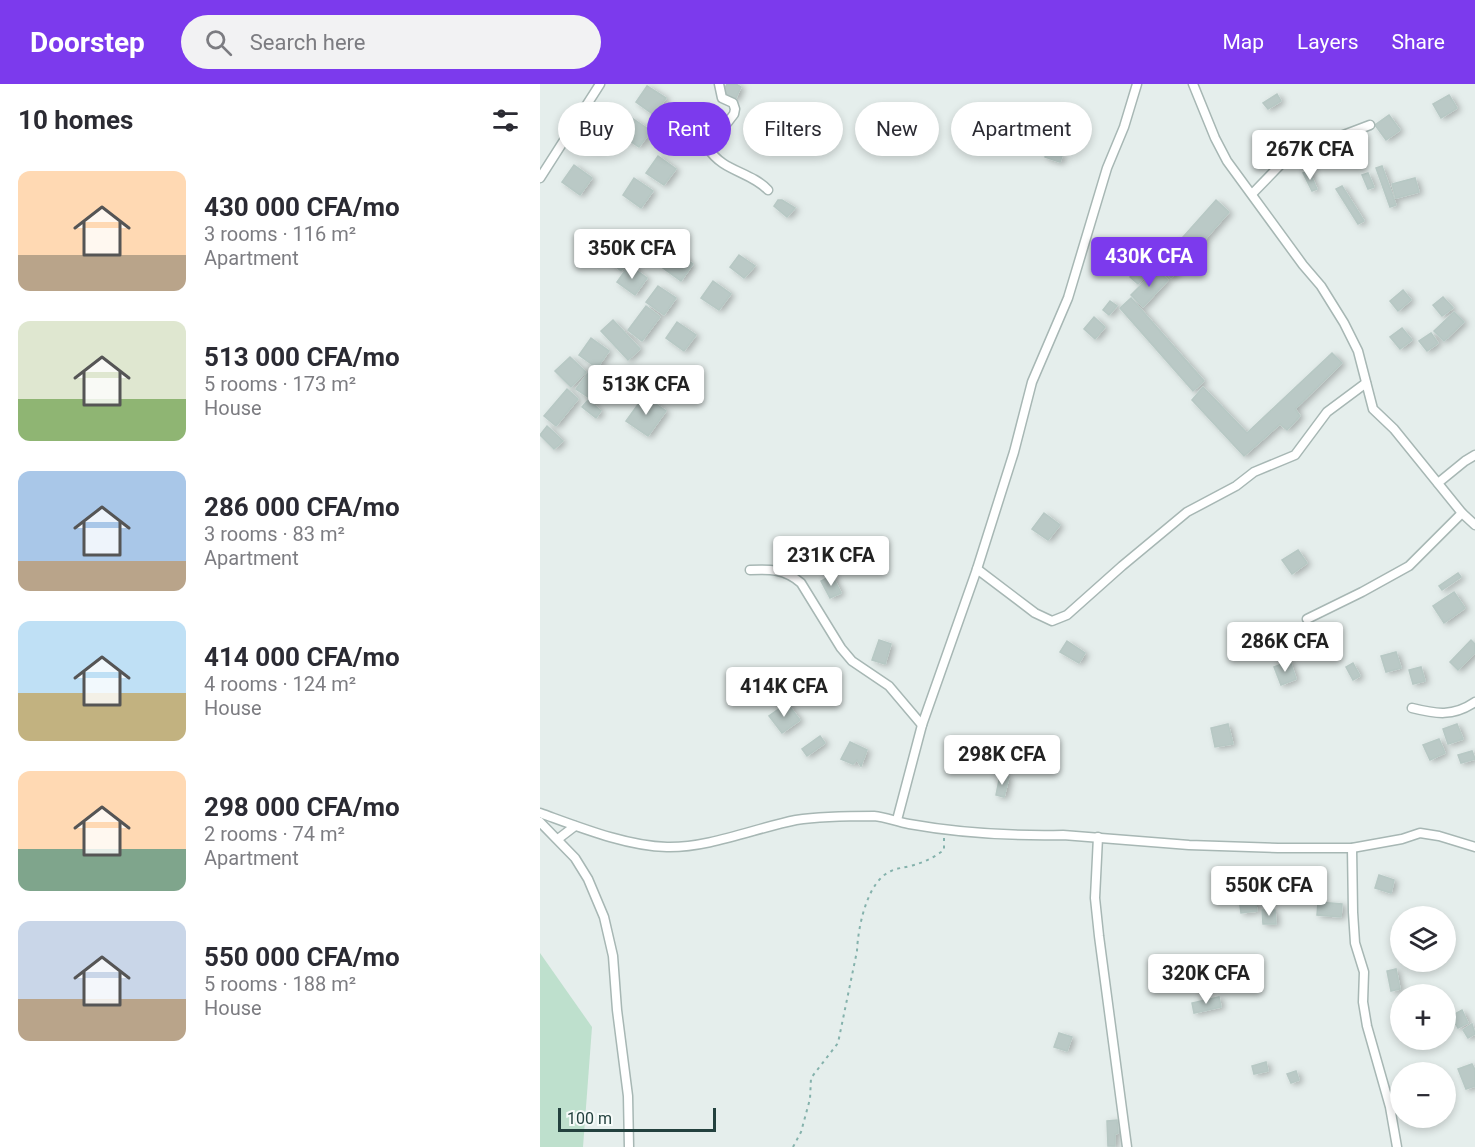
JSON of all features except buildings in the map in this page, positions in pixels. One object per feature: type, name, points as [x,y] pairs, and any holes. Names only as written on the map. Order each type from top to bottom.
[{"type":"street","points":[[540,178],[543,167],[600,84]]},
{"type":"street","points":[[719,84],[722,98],[733,103],[735,109],[734,114],[708,148],[714,156],[733,171],[760,182],[768,190]]},
{"type":"street","points":[[897,820],[922,725],[977,569],[1014,452],[1032,382],[1068,298],[1107,168],[1124,127],[1137,84]]},
{"type":"street","points":[[1193,84],[1227,161],[1321,286],[1338,314],[1358,351],[1373,409],[1394,429],[1462,513],[1475,525]]},
{"type":"street","points":[[1252,194],[1285,160],[1370,124]]},
{"type":"street","points":[[977,569],[1035,613],[1052,621],[1066,615],[1187,512],[1236,486],[1254,472],[1295,455],[1327,412],[1366,383]]},
{"type":"street","points":[[1438,483],[1475,455]]},
{"type":"street","points":[[1307,619],[1409,566],[1462,513]]},
{"type":"street","points":[[750,570],[783,571],[801,583],[841,648],[852,661],[889,686],[922,725]]},
{"type":"street","points":[[1412,708],[1437,714],[1465,709],[1475,702]]},
{"type":"street","points":[[540,813],[646,845],[669,847],[695,844],[799,820],[875,816],[908,824],[1006,835],[1063,835],[1235,847],[1352,848],[1402,839],[1420,833],[1475,847]]},
{"type":"street","points":[[540,822],[574,858],[588,879],[604,917],[613,956],[617,1011],[628,1096],[629,1147]]},
{"type":"street","points":[[558,839],[575,825]]},
{"type":"street","points":[[1098,837],[1095,898],[1107,1006],[1127,1147]]},
{"type":"street","points":[[1352,848],[1354,932],[1364,972],[1363,1002],[1367,1026],[1390,1107],[1397,1147]]},
{"type":"path","points":[[794,1147],[810,1100],[811,1078],[838,1043],[857,951],[858,935],[868,900],[878,881],[885,874],[893,869],[925,862],[944,850],[944,829]]},
{"type":"green space","points":[[540,953],[592,1027],[583,1147],[540,1147]]}]
